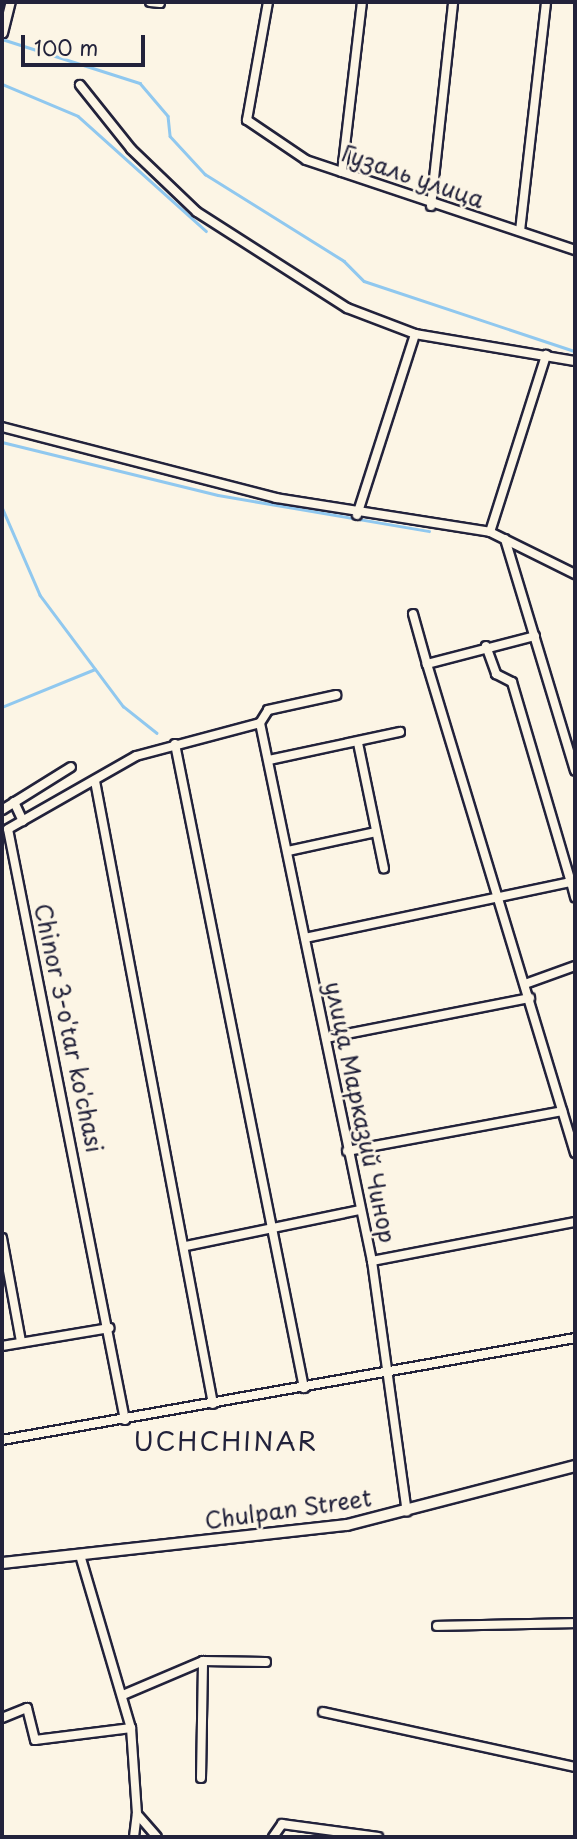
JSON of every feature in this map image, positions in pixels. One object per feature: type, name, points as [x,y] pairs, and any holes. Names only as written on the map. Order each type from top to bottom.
[{"type":"main road","name":"Chulpan Street","points":[[2,1563],[298,1533],[407,1511],[575,1466]]},
{"type":"street","points":[[3,33],[11,2]]},
{"type":"street","points":[[150,2],[160,3]]},
{"type":"street","name":"Гузаль улица","points":[[268,2],[247,120],[306,160],[431,206],[575,250]]},
{"type":"street","points":[[342,172],[362,2]]},
{"type":"street","points":[[431,206],[453,2]]},
{"type":"street","points":[[520,231],[546,2]]},
{"type":"street","points":[[80,85],[131,149],[197,212],[347,308],[415,334],[575,361]]},
{"type":"street","points":[[357,515],[415,334]]},
{"type":"street","points":[[490,532],[546,355]]},
{"type":"street","points":[[2,427],[194,480],[357,515],[490,532],[575,574]]},
{"type":"street","points":[[505,539],[575,771]]},
{"type":"street","points":[[413,614],[575,1153]]},
{"type":"street","points":[[426,661],[535,636]]},
{"type":"street","points":[[486,646],[496,674],[512,682],[575,897]]},
{"type":"street","name":"Chinor 3-o'tar ko'chasi","points":[[125,1420],[5,831],[136,756],[260,723],[268,710],[336,695]]},
{"type":"street","name":"улица Марказий Чинор","points":[[260,723],[372,1261],[391,1373],[407,1511]]},
{"type":"street","points":[[269,760],[400,732]]},
{"type":"street","points":[[358,743],[384,868]]},
{"type":"street","points":[[175,744],[275,1229],[304,1388]]},
{"type":"street","points":[[2,810],[71,767]]},
{"type":"street","points":[[94,781],[186,1246],[213,1404]]},
{"type":"street","points":[[14,802],[23,821]]},
{"type":"street","points":[[288,850],[376,832]]},
{"type":"street","points":[[305,938],[499,900],[571,882]]},
{"type":"street","points":[[525,984],[575,966]]},
{"type":"street","points":[[326,1038],[530,998]]},
{"type":"street","points":[[347,1151],[562,1111]]},
{"type":"street","points":[[186,1246],[360,1210]]},
{"type":"street","points":[[372,1261],[575,1222]]},
{"type":"street","points":[[2,1238],[21,1342]]},
{"type":"street","points":[[2,1346],[108,1328]]},
{"type":"street","points":[[2,1440],[391,1373],[575,1338]]},
{"type":"street","points":[[80,1555],[131,1728],[137,1814],[134,1837]]},
{"type":"street","points":[[437,1626],[575,1623]]},
{"type":"street","points":[[123,1695],[203,1661],[266,1662]]},
{"type":"street","points":[[201,1778],[203,1661]]},
{"type":"street","points":[[2,1718],[27,1708],[35,1740],[131,1728]]},
{"type":"street","points":[[323,1712],[575,1768]]},
{"type":"street","points":[[137,1814],[157,1837]]},
{"type":"street","points":[[274,1837],[282,1824],[378,1837]]},
{"type":"waterway","points":[[2,39],[140,83],[168,116],[170,136],[205,174],[344,261],[364,281],[575,351]]},
{"type":"waterway","points":[[2,84],[78,116],[206,231]]},
{"type":"waterway","points":[[2,442],[218,495],[429,531]]},
{"type":"waterway","points":[[2,507],[40,595],[123,706],[157,733]]},
{"type":"waterway","points":[[2,707],[95,669]]},
{"type":"district","name":"UCHCHINAR","points":[[226,1441]]}]
